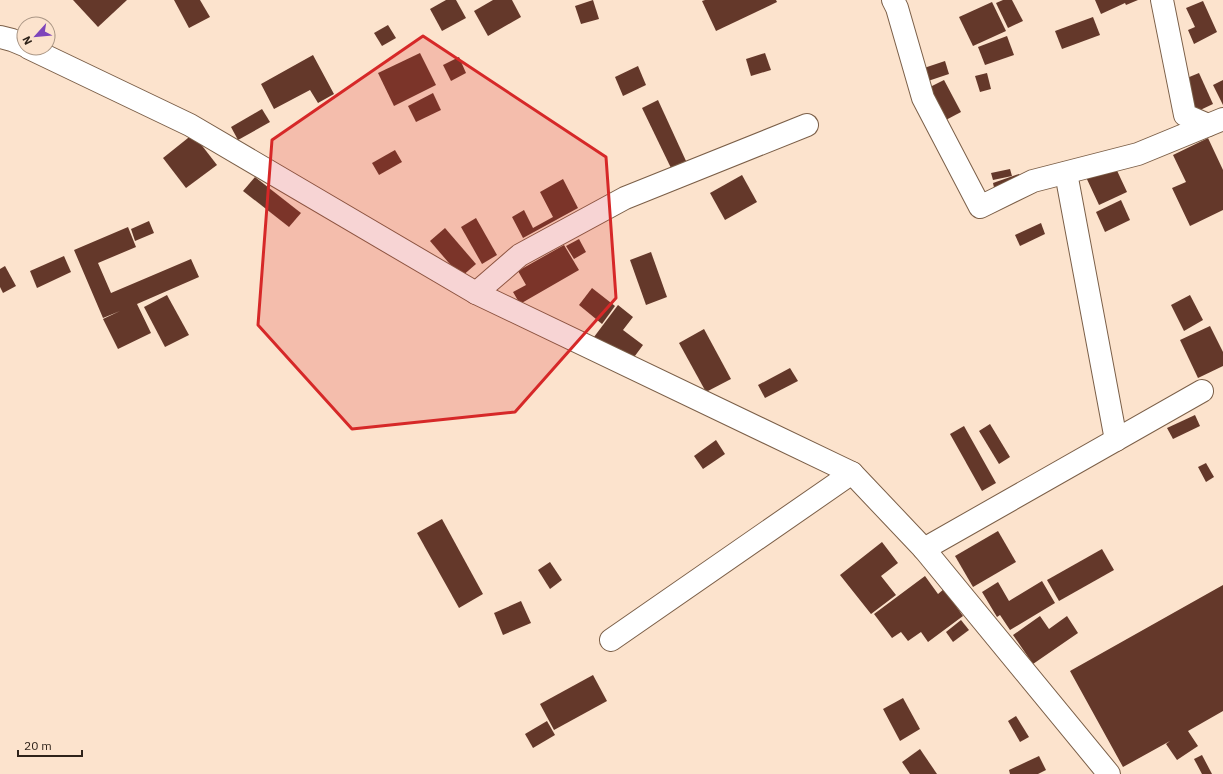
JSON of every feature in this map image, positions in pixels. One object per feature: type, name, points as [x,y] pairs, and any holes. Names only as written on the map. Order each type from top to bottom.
[{"type":"street","points":[[893,0],[897,8],[923,98],[980,207],[1033,181],[1138,154],[1216,122]]},
{"type":"street","points":[[1162,0],[1185,115],[1216,122]]},
{"type":"street","points":[[0,37],[16,42]]},
{"type":"street","points":[[47,56],[190,125],[476,293],[852,472],[924,549],[1108,774]]},
{"type":"street","points":[[476,293],[520,255],[625,198],[806,125]]},
{"type":"street","points":[[1066,173],[1116,440]]},
{"type":"street","points":[[924,549],[1202,392]]},
{"type":"street","points":[[610,640],[852,472]]},
{"type":"highlighted area","points":[[423,36],[606,157],[616,298],[515,412],[352,429],[258,325],[272,140]]},
{"type":"building","points":[[73,0],[127,0],[98,27]]},
{"type":"building","points":[[174,0],[200,0],[210,17],[189,28]]},
{"type":"building","points":[[446,0],[456,0],[466,18],[442,31],[430,9]]},
{"type":"building","points":[[493,0],[512,0],[521,17],[488,36],[474,11]]},
{"type":"building","points":[[593,0],[599,19],[581,24],[575,6]]},
{"type":"building","points":[[776,0],[777,2],[716,31],[702,1]]},
{"type":"building","points":[[1003,0],[1012,0],[1023,21],[1008,28],[996,3]]},
{"type":"building","points":[[1095,0],[1138,0],[1126,5],[1125,3],[1101,14]]},
{"type":"building","points":[[1203,1],[1217,32],[1194,44],[1188,30],[1195,27],[1186,8]]},
{"type":"building","points":[[992,2],[1006,31],[973,46],[959,17]]},
{"type":"building","points":[[1093,17],[1100,35],[1062,49],[1055,31]]},
{"type":"building","points":[[388,25],[396,38],[382,46],[374,33]]},
{"type":"building","points":[[1007,36],[1014,55],[985,65],[978,47]]},
{"type":"building","points":[[420,53],[436,85],[394,106],[378,73]]},
{"type":"building","points":[[765,53],[771,70],[751,76],[746,59]]},
{"type":"building","points":[[313,55],[334,94],[318,103],[310,90],[274,109],[261,84]]},
{"type":"building","points":[[459,57],[466,73],[451,81],[443,65]]},
{"type":"building","points":[[945,61],[949,74],[925,82],[921,69]]},
{"type":"building","points":[[638,66],[646,85],[623,96],[615,77]]},
{"type":"building","points":[[987,73],[991,89],[980,92],[975,76]]},
{"type":"building","points":[[1199,73],[1213,104],[1196,112],[1182,80]]},
{"type":"building","points":[[944,80],[961,112],[944,121],[926,89]]},
{"type":"building","points":[[1223,80],[1223,105],[1213,85]]},
{"type":"building","points":[[433,93],[441,110],[416,122],[408,106]]},
{"type":"building","points":[[658,100],[686,161],[671,168],[642,108]]},
{"type":"building","points":[[262,109],[270,122],[238,140],[231,127]]},
{"type":"building","points":[[193,134],[217,165],[186,188],[163,158]]},
{"type":"building","points":[[1208,138],[1223,170],[1223,210],[1190,226],[1172,188],[1186,182],[1173,155]]},
{"type":"building","points":[[395,150],[402,162],[379,175],[372,163]]},
{"type":"building","points":[[1113,162],[1127,192],[1099,205],[1085,175]]},
{"type":"building","points":[[1010,169],[1012,176],[993,180],[991,173]]},
{"type":"building","points":[[1019,174],[1022,183],[995,192],[993,183]]},
{"type":"building","points":[[742,175],[757,202],[725,220],[710,193]]},
{"type":"building","points":[[255,177],[301,213],[289,227],[243,191]]},
{"type":"building","points":[[563,179],[578,208],[523,238],[512,217],[524,210],[533,228],[553,217],[540,192]]},
{"type":"building","points":[[1121,200],[1130,220],[1105,232],[1096,212]]},
{"type":"building","points":[[476,218],[497,255],[482,264],[461,227]]},
{"type":"building","points":[[149,221],[154,233],[135,241],[131,229]]},
{"type":"building","points":[[1041,223],[1045,234],[1020,246],[1015,235]]},
{"type":"building","points":[[128,227],[136,247],[98,263],[111,293],[191,259],[199,277],[137,304],[151,333],[118,349],[103,319],[120,311],[103,318],[74,250]]},
{"type":"building","points":[[445,228],[476,264],[461,277],[430,241]]},
{"type":"building","points":[[579,239],[586,252],[574,259],[566,246]]},
{"type":"building","points":[[564,245],[579,270],[520,304],[513,292],[526,285],[518,271]]},
{"type":"building","points":[[651,252],[667,297],[646,305],[630,260]]},
{"type":"building","points":[[64,256],[71,272],[37,288],[30,271]]},
{"type":"building","points":[[5,266],[16,286],[3,293],[0,287],[0,269]]},
{"type":"building","points":[[592,288],[615,306],[602,324],[579,305]]},
{"type":"building","points":[[167,295],[189,335],[165,347],[144,307]]},
{"type":"building","points":[[1190,295],[1203,320],[1184,331],[1171,305]]},
{"type":"building","points":[[618,305],[633,317],[623,330],[643,345],[629,364],[594,337]]},
{"type":"building","points":[[1210,326],[1223,352],[1223,366],[1198,378],[1180,340]]},
{"type":"building","points":[[704,329],[731,379],[706,392],[679,343]]},
{"type":"building","points":[[790,368],[798,381],[765,398],[758,385]]},
{"type":"building","points":[[1195,415],[1200,426],[1173,439],[1167,428]]},
{"type":"building","points":[[990,424],[1010,457],[999,464],[979,431]]},
{"type":"building","points":[[964,426],[996,483],[982,491],[950,434]]},
{"type":"building","points":[[716,440],[725,454],[703,469],[694,456]]},
{"type":"building","points":[[1206,463],[1214,477],[1206,482],[1198,467]]},
{"type":"building","points":[[442,519],[483,594],[459,608],[417,533]]},
{"type":"building","points":[[998,531],[1016,562],[973,587],[955,556]]},
{"type":"building","points":[[882,542],[898,563],[881,576],[896,595],[871,614],[840,575]]},
{"type":"building","points":[[1102,549],[1114,570],[1059,601],[1047,580]]},
{"type":"building","points":[[550,562],[562,580],[550,589],[538,570]]},
{"type":"building","points":[[925,576],[938,594],[944,589],[963,616],[928,642],[921,632],[908,641],[901,632],[892,638],[874,614]]},
{"type":"building","points":[[1042,581],[1055,603],[1010,630],[1000,615],[997,617],[982,592],[998,582],[1009,601]]},
{"type":"building","points":[[1223,585],[1223,711],[1188,731],[1198,746],[1177,760],[1166,744],[1170,741],[1123,767],[1070,671]]},
{"type":"building","points":[[521,601],[531,623],[503,635],[494,613]]},
{"type":"building","points":[[1040,616],[1049,629],[1067,616],[1078,633],[1033,664],[1013,635]]},
{"type":"building","points":[[961,620],[969,630],[953,642],[946,632]]},
{"type":"building","points":[[593,675],[607,701],[554,730],[540,704]]},
{"type":"building","points":[[903,698],[920,729],[900,741],[883,709]]},
{"type":"building","points":[[1016,716],[1029,737],[1020,742],[1008,721]]},
{"type":"building","points":[[547,721],[555,735],[533,748],[525,734]]},
{"type":"building","points":[[920,749],[937,774],[910,774],[902,762]]},
{"type":"building","points":[[1202,755],[1212,774],[1202,774],[1194,759]]},
{"type":"building","points":[[1039,756],[1046,770],[1038,774],[1010,774],[1009,770]]}]
